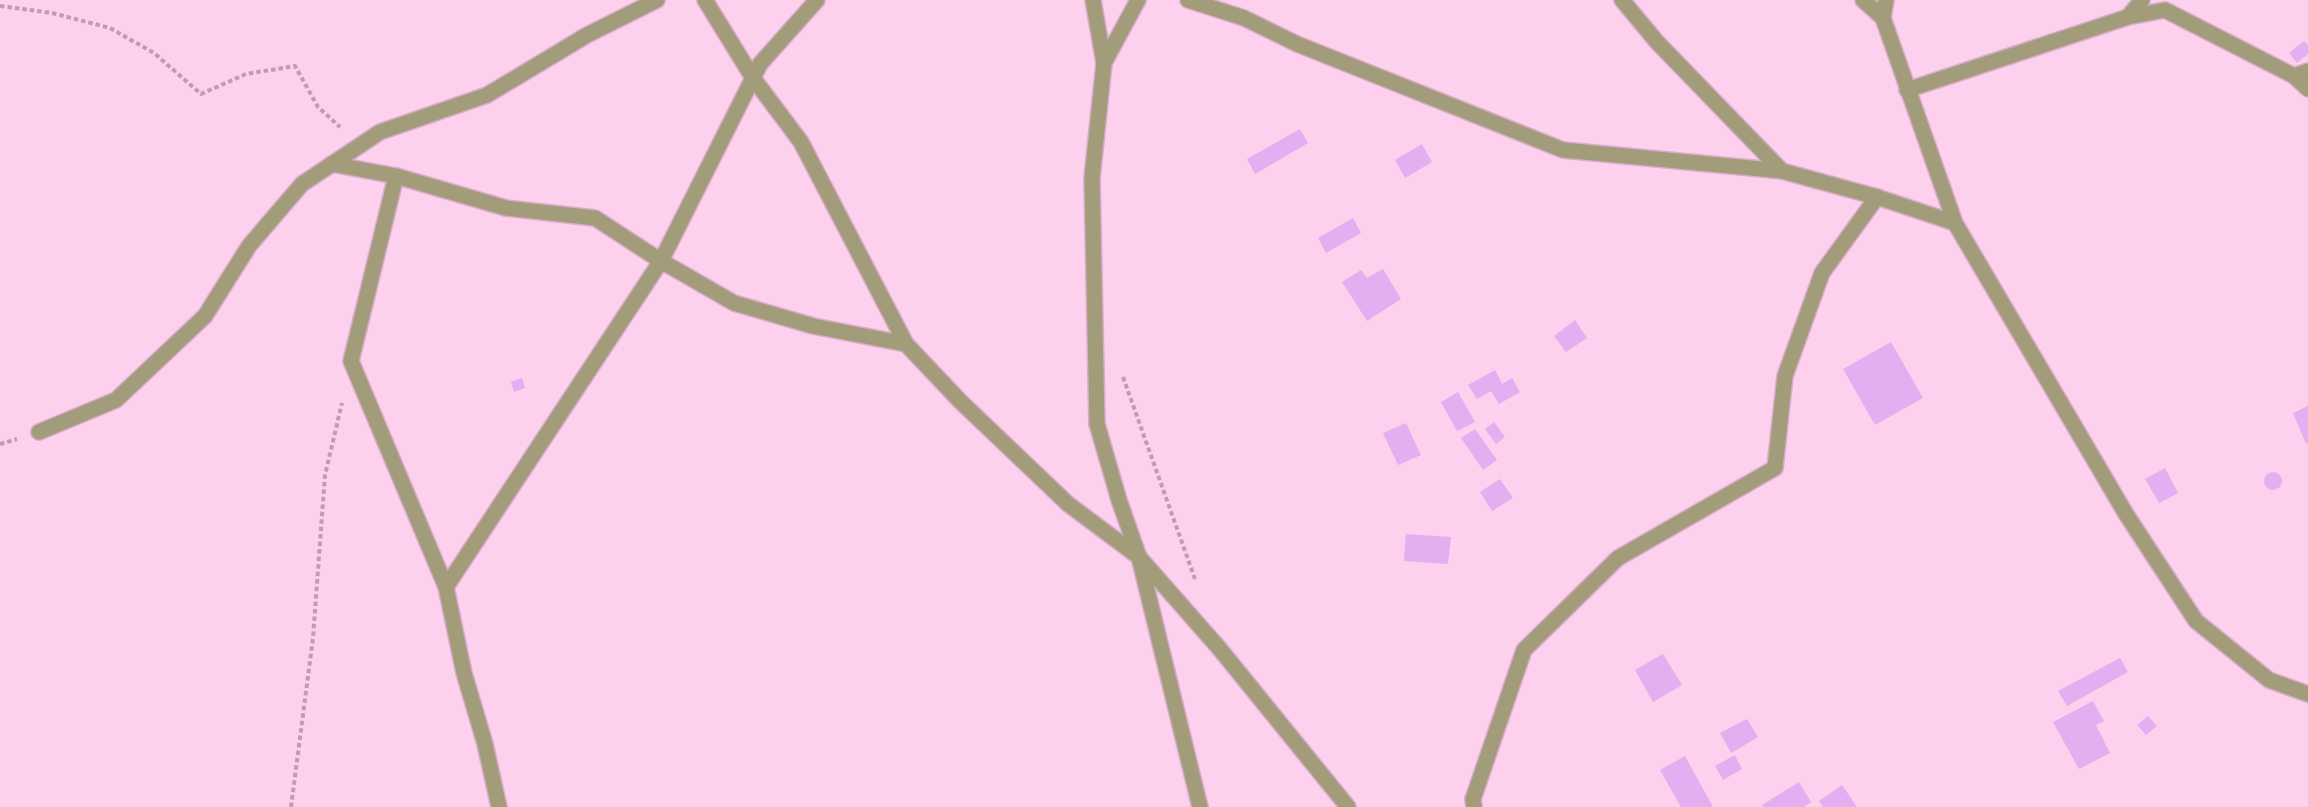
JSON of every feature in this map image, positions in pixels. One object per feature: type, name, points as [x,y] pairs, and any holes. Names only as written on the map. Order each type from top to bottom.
[{"type":"street","points":[[39,432],[116,400],[205,316],[257,237],[302,184],[380,132],[487,95],[587,35],[657,0]]},
{"type":"street","points":[[705,0],[753,78],[801,142],[906,344],[960,401],[1068,504],[1139,557],[1219,648],[1348,807]]},
{"type":"street","points":[[446,587],[661,261],[760,64],[817,0]]},
{"type":"street","points":[[1093,0],[1104,63],[1092,178],[1097,424],[1119,500],[1139,557],[1200,807]]},
{"type":"street","points":[[1104,63],[1138,0]]},
{"type":"street","points":[[1188,0],[1244,18],[1297,44],[1563,150],[1782,171],[1877,197],[1954,223]]},
{"type":"street","points":[[1622,0],[1657,42],[1782,171]]},
{"type":"street","points":[[1863,0],[1883,18]]},
{"type":"street","points":[[1886,0],[1883,18],[1954,223],[2126,514],[2196,621],[2270,680],[2308,694]]},
{"type":"street","points":[[2128,17],[2142,0]]},
{"type":"street","points":[[1907,90],[2128,17],[2165,10],[2301,73],[2308,89]]},
{"type":"street","points":[[332,164],[396,176],[506,208],[595,218],[661,261],[734,303],[813,326],[906,344]]},
{"type":"street","points":[[396,176],[351,361],[446,587],[464,672],[485,744],[499,807]]},
{"type":"street","points":[[1473,807],[1473,800],[1524,650],[1618,558],[1775,468],[1785,375],[1822,273],[1877,197]]},
{"type":"path","points":[[0,6],[52,14],[110,28],[154,53],[201,94],[246,74],[295,66],[318,107],[360,146]]},
{"type":"path","points":[[291,807],[313,639],[325,475],[351,361]]},
{"type":"path","points":[[1120,369],[1196,581]]},
{"type":"building","points":[[2304,41],[2308,45],[2308,54],[2297,63],[2289,53]]},
{"type":"building","points":[[1300,129],[1308,143],[1255,174],[1247,159]]},
{"type":"building","points":[[1422,144],[1432,162],[1405,178],[1395,160]]},
{"type":"building","points":[[1353,218],[1361,233],[1326,253],[1318,238]]},
{"type":"building","points":[[1383,269],[1401,299],[1367,321],[1342,282],[1361,270],[1367,278]]},
{"type":"building","points":[[1575,320],[1587,338],[1566,352],[1554,336]]},
{"type":"building","points":[[1891,342],[1923,398],[1875,425],[1843,369]]},
{"type":"building","points":[[1495,370],[1502,384],[1512,378],[1520,392],[1499,404],[1491,391],[1477,399],[1468,385]]},
{"type":"building","points":[[522,378],[525,388],[514,392],[511,382]]},
{"type":"building","points":[[1458,392],[1475,422],[1457,431],[1441,402]]},
{"type":"building","points":[[2308,406],[2308,443],[2306,444],[2293,413]]},
{"type":"building","points":[[1494,422],[1505,437],[1496,444],[1485,429]]},
{"type":"building","points":[[1406,423],[1421,455],[1398,465],[1383,433]]},
{"type":"building","points":[[1475,429],[1497,460],[1483,470],[1461,438]]},
{"type":"building","points":[[2165,468],[2178,493],[2159,503],[2145,479]]},
{"type":"building","points":[[2273,472],[2279,475],[2282,481],[2279,487],[2273,490],[2267,487],[2264,481],[2267,475]]},
{"type":"building","points":[[1500,479],[1513,498],[1492,511],[1480,492]]},
{"type":"building","points":[[1406,534],[1451,537],[1448,564],[1404,561]]},
{"type":"building","points":[[1663,654],[1682,685],[1653,702],[1635,670]]},
{"type":"building","points":[[2120,658],[2128,672],[2067,706],[2058,691]]},
{"type":"building","points":[[2093,701],[2104,721],[2096,725],[2110,753],[2079,769],[2053,722]]},
{"type":"building","points":[[2148,716],[2157,726],[2146,735],[2137,725]]},
{"type":"building","points":[[1747,719],[1758,737],[1731,753],[1720,733]]},
{"type":"building","points":[[1735,755],[1742,769],[1723,780],[1715,766]]},
{"type":"building","points":[[1685,756],[1713,807],[1681,807],[1660,770]]},
{"type":"building","points":[[1799,782],[1811,802],[1804,807],[1764,807],[1762,805]]},
{"type":"building","points":[[1842,785],[1857,807],[1823,807],[1819,801]]}]
